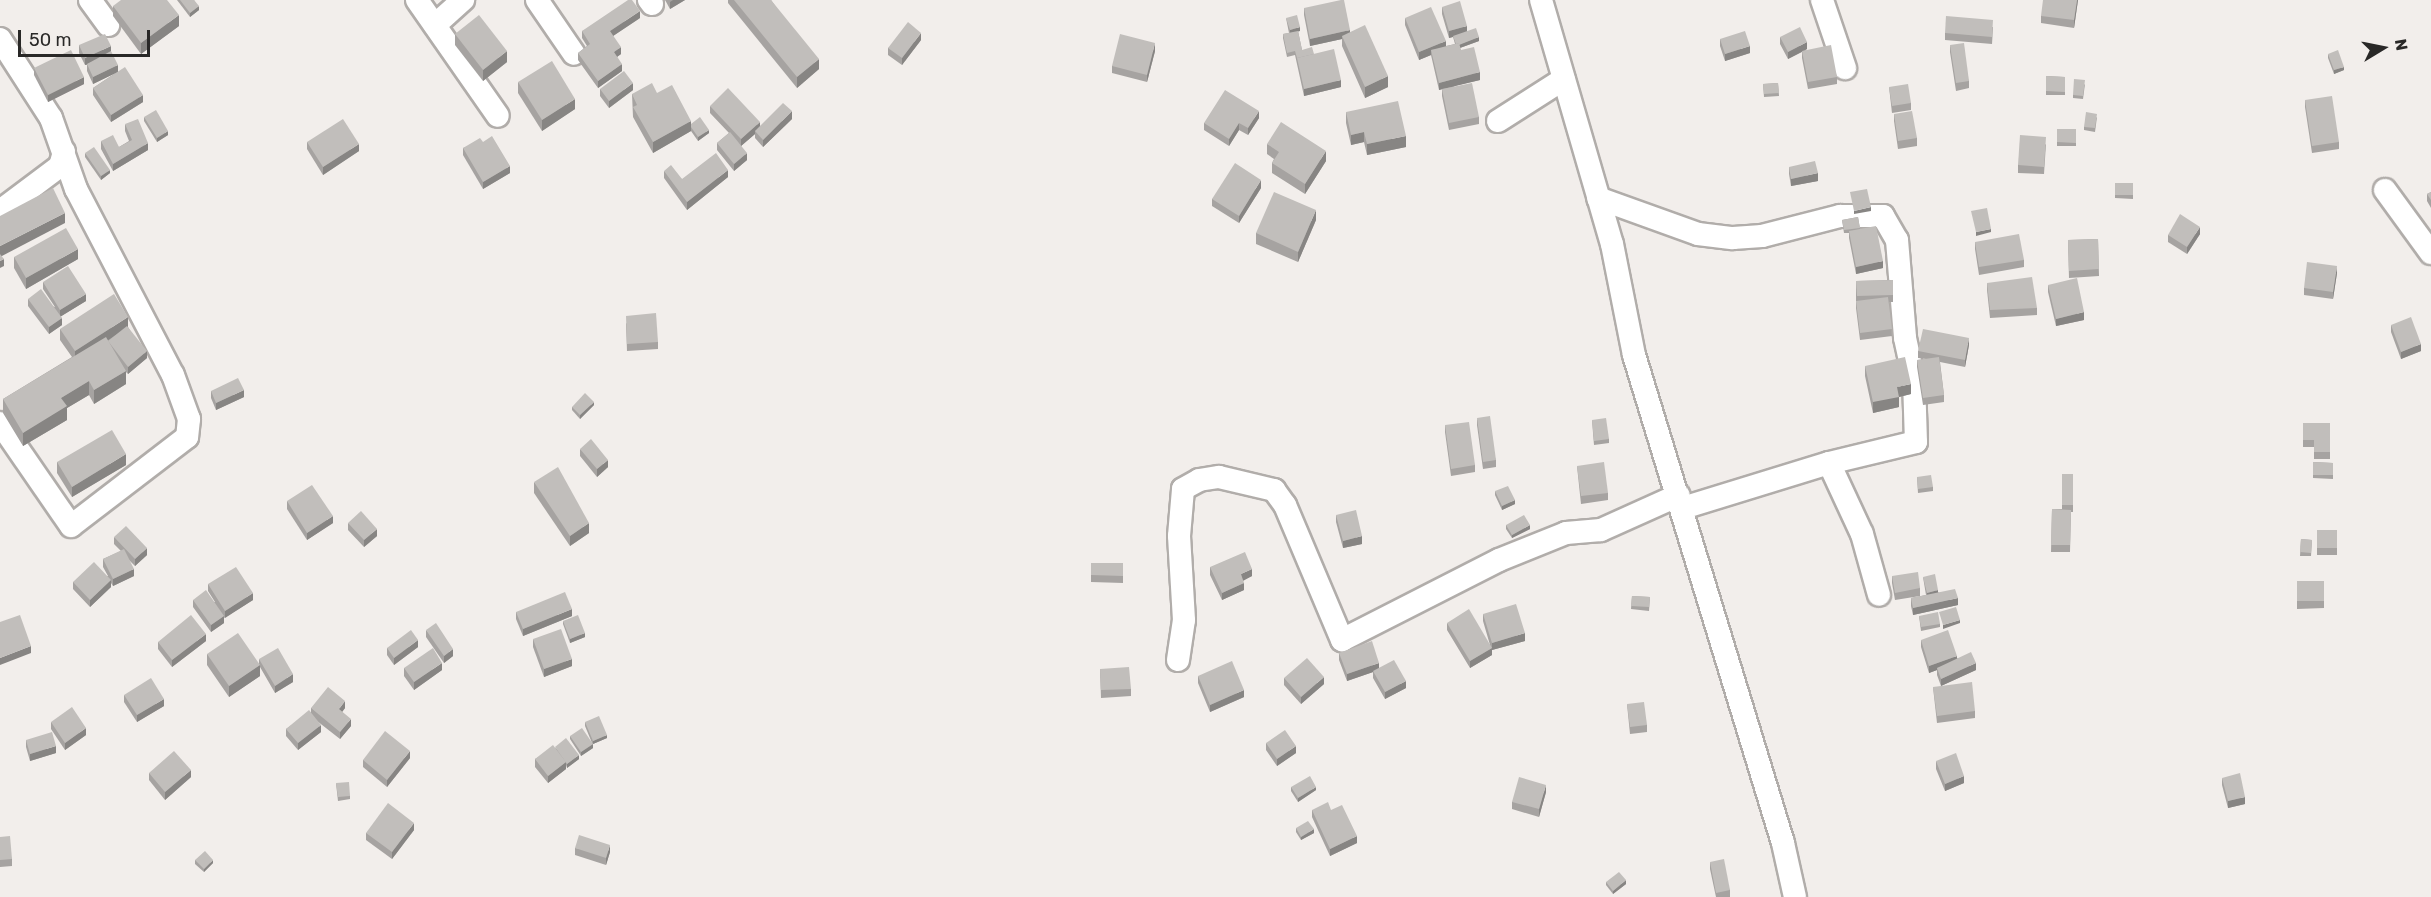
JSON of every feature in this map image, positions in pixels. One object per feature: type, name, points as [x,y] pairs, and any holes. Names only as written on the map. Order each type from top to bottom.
[{"type":"street","points":[[90,0],[108,25]]},
{"type":"street","points":[[417,0],[498,116]]},
{"type":"street","points":[[435,25],[463,0]]},
{"type":"street","points":[[537,0],[574,54]]},
{"type":"street","points":[[1541,0],[1598,198],[1634,355],[1681,502],[1795,897]]},
{"type":"street","points":[[1822,0],[1845,68]]},
{"type":"street","points":[[0,39],[51,118],[76,189],[173,375],[189,419],[187,437],[71,526],[0,423]]},
{"type":"street","points":[[1498,121],[1564,79]]},
{"type":"street","points":[[0,211],[60,166],[64,152]]},
{"type":"street","points":[[2385,190],[2431,253]]},
{"type":"street","points":[[1178,660],[1184,620],[1179,536],[1183,489],[1198,480],[1220,477],[1274,490],[1285,505],[1342,640],[1499,560],[1566,533],[1601,530],[1681,502],[1916,441],[1914,379],[1905,338],[1897,240],[1883,216],[1840,216],[1762,236],[1732,238],[1698,234],[1598,198]]},
{"type":"street","points":[[1829,463],[1862,534],[1879,595]]},
{"type":"building","points":[[121,0],[167,0],[179,15],[141,43],[113,6]]},
{"type":"building","points":[[180,0],[194,0],[199,6],[190,13]]},
{"type":"building","points":[[628,0],[632,0],[640,11],[610,31],[621,47],[614,52],[622,64],[598,81],[578,53],[590,44],[582,31]]},
{"type":"building","points":[[734,0],[771,0],[819,59],[797,77]]},
{"type":"building","points":[[1344,0],[1350,30],[1310,39],[1304,8]]},
{"type":"building","points":[[2043,0],[2077,0],[2074,20],[2041,16]]},
{"type":"building","points":[[1460,1],[1467,26],[1449,31],[1442,7]]},
{"type":"building","points":[[1431,7],[1446,41],[1419,52],[1405,18]]},
{"type":"building","points":[[479,15],[507,51],[483,70],[455,34]]},
{"type":"building","points":[[1297,15],[1300,27],[1290,30],[1286,18]]},
{"type":"building","points":[[1946,16],[1993,20],[1992,37],[1945,33]]},
{"type":"building","points":[[908,22],[921,33],[902,58],[888,48]]},
{"type":"building","points":[[1365,25],[1388,76],[1365,87],[1342,36]]},
{"type":"building","points":[[1800,27],[1807,42],[1788,52],[1780,37]]},
{"type":"building","points":[[1476,28],[1479,37],[1459,45],[1459,43],[1456,44],[1453,36]]},
{"type":"building","points":[[1298,31],[1302,50],[1312,47],[1314,54],[1297,58],[1295,51],[1287,53],[1283,34]]},
{"type":"building","points":[[1745,31],[1750,46],[1725,54],[1720,39]]},
{"type":"building","points":[[105,34],[111,46],[85,58],[79,45]]},
{"type":"building","points":[[1120,34],[1155,43],[1147,75],[1112,66]]},
{"type":"building","points":[[1459,43],[1461,50],[1474,47],[1480,72],[1439,83],[1431,50]]},
{"type":"building","points":[[1964,43],[1969,81],[1956,83],[1950,45]]},
{"type":"building","points":[[1831,45],[1837,77],[1808,82],[1802,51]]},
{"type":"building","points":[[1334,49],[1341,80],[1304,89],[1297,58]]},
{"type":"building","points":[[71,50],[84,77],[48,95],[34,68]]},
{"type":"building","points":[[2338,50],[2344,67],[2334,70],[2328,54]]},
{"type":"building","points":[[111,51],[118,65],[93,77],[87,64]]},
{"type":"building","points":[[552,61],[575,99],[542,120],[518,82]]},
{"type":"building","points":[[125,67],[143,95],[111,115],[93,88]]},
{"type":"building","points":[[624,71],[633,83],[609,101],[600,89]]},
{"type":"building","points":[[2046,76],[2065,77],[2065,92],[2046,91]]},
{"type":"building","points":[[2074,79],[2085,80],[2083,96],[2073,95]]},
{"type":"building","points":[[652,83],[657,93],[672,85],[691,121],[653,142],[633,107],[637,105],[632,94]]},
{"type":"building","points":[[1472,83],[1479,117],[1449,123],[1442,89]]},
{"type":"building","points":[[1778,83],[1779,93],[1764,94],[1763,84]]},
{"type":"building","points":[[1908,84],[1911,103],[1892,106],[1889,87]]},
{"type":"building","points":[[728,88],[760,122],[741,139],[710,106]]},
{"type":"building","points":[[1225,90],[1259,111],[1248,128],[1239,123],[1229,139],[1204,123]]},
{"type":"building","points":[[2332,96],[2339,142],[2312,146],[2305,100]]},
{"type":"building","points":[[1398,101],[1406,136],[1367,144],[1364,132],[1351,135],[1346,112]]},
{"type":"building","points":[[783,103],[792,111],[763,140],[755,131]]},
{"type":"building","points":[[156,110],[168,131],[157,138],[144,117]]},
{"type":"building","points":[[1912,111],[1917,138],[1898,141],[1894,114]]},
{"type":"building","points":[[2086,112],[2097,114],[2095,128],[2084,127]]},
{"type":"building","points":[[700,117],[709,130],[698,137],[691,124]]},
{"type":"building","points":[[138,119],[148,143],[113,164],[101,141],[113,135],[119,147],[132,140],[125,124]]},
{"type":"building","points":[[343,119],[359,144],[323,167],[307,142]]},
{"type":"building","points":[[1281,122],[1326,151],[1305,184],[1272,163],[1279,152],[1267,144]]},
{"type":"building","points":[[2057,129],[2076,129],[2076,143],[2057,142]]},
{"type":"building","points":[[730,132],[747,153],[734,164],[717,143]]},
{"type":"building","points":[[2020,135],[2046,137],[2044,167],[2018,165]]},
{"type":"building","points":[[492,136],[510,166],[483,182],[463,148],[480,138],[483,142]]},
{"type":"building","points":[[94,147],[110,170],[101,176],[85,153]]},
{"type":"building","points":[[716,153],[728,170],[687,202],[664,171],[671,165],[682,179]]},
{"type":"building","points":[[1815,161],[1818,173],[1791,179],[1789,167]]},
{"type":"building","points":[[1235,163],[1261,180],[1239,216],[1212,199]]},
{"type":"building","points":[[2115,183],[2133,183],[2133,195],[2115,195]]},
{"type":"building","points":[[53,188],[65,213],[0,246],[0,216]]},
{"type":"building","points":[[1867,189],[1871,207],[1854,211],[1850,192]]},
{"type":"building","points":[[1274,192],[1316,210],[1298,252],[1256,233]]},
{"type":"building","points":[[1987,208],[1991,229],[1976,232],[1971,211]]},
{"type":"building","points":[[2180,214],[2200,227],[2187,247],[2168,235]]},
{"type":"building","points":[[1858,217],[1860,228],[1844,230],[1842,220]]},
{"type":"building","points":[[1876,226],[1883,261],[1856,267],[1849,231]]},
{"type":"building","points":[[66,228],[78,249],[26,278],[14,257]]},
{"type":"building","points":[[2019,234],[2024,260],[1979,267],[1975,242]]},
{"type":"building","points":[[2098,239],[2099,269],[2069,271],[2068,240]]},
{"type":"building","points":[[2307,262],[2337,266],[2333,292],[2304,288]]},
{"type":"building","points":[[68,266],[86,294],[60,310],[43,282]]},
{"type":"building","points":[[2032,277],[2037,308],[1990,310],[1987,283]]},
{"type":"building","points":[[2077,278],[2084,312],[2056,319],[2048,285]]},
{"type":"building","points":[[1893,280],[1893,295],[1857,296],[1856,281]]},
{"type":"building","points":[[41,289],[62,318],[49,327],[28,299]]},
{"type":"building","points":[[114,294],[128,317],[75,351],[60,329]]},
{"type":"building","points":[[1888,297],[1892,329],[1860,333],[1856,301]]},
{"type":"building","points":[[656,313],[658,342],[627,344],[626,316]]},
{"type":"building","points":[[2411,317],[2421,344],[2401,352],[2391,325]]},
{"type":"building","points":[[127,326],[147,351],[128,367],[108,341]]},
{"type":"building","points":[[1923,329],[1969,338],[1965,360],[1918,351]]},
{"type":"building","points":[[106,337],[126,371],[94,390],[89,381],[61,398],[67,406],[23,433],[3,399]]},
{"type":"building","points":[[1905,357],[1911,384],[1897,387],[1899,397],[1873,402],[1865,366]]},
{"type":"building","points":[[1939,357],[1944,395],[1923,398],[1917,360]]},
{"type":"building","points":[[238,378],[244,390],[216,403],[211,391]]},
{"type":"building","points":[[585,393],[594,402],[580,415],[572,407]]},
{"type":"building","points":[[1490,416],[1496,460],[1483,462],[1477,418]]},
{"type":"building","points":[[1606,418],[1609,439],[1594,441],[1592,420]]},
{"type":"building","points":[[1469,422],[1475,465],[1451,469],[1445,425]]},
{"type":"building","points":[[2303,423],[2330,423],[2330,452],[2314,452],[2314,440],[2303,440]]},
{"type":"building","points":[[112,430],[126,454],[72,487],[57,462]]},
{"type":"building","points":[[591,439],[608,460],[597,469],[580,449]]},
{"type":"building","points":[[1604,462],[1608,493],[1581,496],[1577,466]]},
{"type":"building","points":[[2313,462],[2333,463],[2333,475],[2313,475]]},
{"type":"building","points":[[558,467],[589,523],[570,536],[534,482]]},
{"type":"building","points":[[2062,474],[2073,474],[2073,505],[2062,505]]},
{"type":"building","points":[[1931,475],[1933,487],[1918,489],[1917,477]]},
{"type":"building","points":[[312,485],[333,516],[307,533],[287,501]]},
{"type":"building","points":[[1508,486],[1515,500],[1502,506],[1495,491]]},
{"type":"building","points":[[2052,509],[2071,510],[2070,545],[2051,545]]},
{"type":"building","points":[[1356,510],[1362,536],[1343,541],[1336,515]]},
{"type":"building","points":[[361,511],[377,529],[364,540],[348,523]]},
{"type":"building","points":[[1524,515],[1530,525],[1512,535],[1506,525]]},
{"type":"building","points":[[126,526],[147,548],[135,559],[114,537]]},
{"type":"building","points":[[2317,530],[2337,530],[2337,548],[2317,548]]},
{"type":"building","points":[[2301,539],[2312,540],[2311,553],[2300,552]]},
{"type":"building","points":[[124,549],[134,569],[113,579],[103,559]]},
{"type":"building","points":[[1245,552],[1252,569],[1241,574],[1244,583],[1222,593],[1210,567]]},
{"type":"building","points":[[94,562],[111,580],[90,600],[73,582]]},
{"type":"building","points":[[1091,563],[1123,563],[1123,576],[1091,575]]},
{"type":"building","points":[[236,567],[253,593],[225,611],[208,584]]},
{"type":"building","points":[[1918,572],[1920,588],[1895,593],[1892,576]]},
{"type":"building","points":[[1935,574],[1938,590],[1927,593],[1923,577]]},
{"type":"building","points":[[2297,581],[2324,581],[2324,601],[2297,601]]},
{"type":"building","points":[[1955,589],[1958,598],[1913,608],[1911,598]]},
{"type":"building","points":[[206,590],[224,616],[211,625],[193,600]]},
{"type":"building","points":[[565,592],[572,609],[523,629],[516,612]]},
{"type":"building","points":[[1632,596],[1650,597],[1649,607],[1631,606]]},
{"type":"building","points":[[1516,604],[1525,633],[1492,643],[1483,614]]},
{"type":"building","points":[[1956,607],[1960,620],[1943,625],[1939,612]]},
{"type":"building","points":[[1469,609],[1492,648],[1470,661],[1447,623]]},
{"type":"building","points":[[1938,612],[1940,624],[1921,627],[1919,616]]},
{"type":"building","points":[[20,615],[31,646],[0,658],[0,622]]},
{"type":"building","points":[[191,615],[206,634],[172,660],[158,642]]},
{"type":"building","points":[[578,615],[585,633],[570,639],[563,621]]},
{"type":"building","points":[[436,623],[453,649],[444,656],[426,630]]},
{"type":"building","points":[[561,629],[572,659],[544,669],[533,639]]},
{"type":"building","points":[[411,630],[418,640],[394,658],[387,648]]},
{"type":"building","points":[[1948,630],[1957,656],[1929,666],[1921,640]]},
{"type":"building","points":[[238,633],[260,665],[229,686],[207,654]]},
{"type":"building","points":[[1372,641],[1379,663],[1347,674],[1339,653]]},
{"type":"building","points":[[278,648],[293,674],[275,686],[259,659]]},
{"type":"building","points":[[433,648],[442,663],[414,682],[404,668]]},
{"type":"building","points":[[1971,652],[1976,663],[1941,679],[1937,668]]},
{"type":"building","points":[[1307,658],[1324,677],[1301,697],[1284,678]]},
{"type":"building","points":[[1394,660],[1406,681],[1385,692],[1373,671]]},
{"type":"building","points":[[1232,661],[1244,690],[1210,705],[1198,676]]},
{"type":"building","points":[[1129,667],[1131,689],[1101,690],[1100,669]]},
{"type":"building","points":[[151,678],[164,699],[137,715],[124,695]]},
{"type":"building","points":[[1972,682],[1975,711],[1937,716],[1933,687]]},
{"type":"building","points":[[328,687],[345,701],[339,709],[351,719],[340,732],[311,708]]},
{"type":"building","points":[[1644,702],[1647,725],[1630,727],[1627,704]]},
{"type":"building","points":[[72,707],[86,728],[65,743],[51,722]]},
{"type":"building","points":[[309,710],[321,725],[298,743],[286,729]]},
{"type":"building","points":[[599,716],[607,735],[593,741],[585,722]]},
{"type":"building","points":[[582,728],[593,744],[581,752],[570,736]]},
{"type":"building","points":[[1285,730],[1296,746],[1277,759],[1266,743]]},
{"type":"building","points":[[385,731],[410,751],[387,780],[363,760]]},
{"type":"building","points":[[52,732],[56,746],[30,754],[26,740]]},
{"type":"building","points":[[566,738],[579,755],[567,764],[555,747]]},
{"type":"building","points":[[553,745],[566,762],[548,776],[535,759]]},
{"type":"building","points":[[174,751],[191,770],[165,792],[149,773]]},
{"type":"building","points":[[1956,753],[1964,776],[1945,784],[1936,761]]},
{"type":"building","points":[[2240,773],[2245,797],[2228,801],[2222,778]]},
{"type":"building","points":[[1310,776],[1316,787],[1298,798],[1291,787]]},
{"type":"building","points":[[1519,777],[1546,785],[1539,809],[1512,802]]},
{"type":"building","points":[[349,782],[350,796],[338,797],[336,783]]},
{"type":"building","points":[[1328,802],[1331,810],[1342,805],[1357,836],[1330,849],[1312,810]]},
{"type":"building","points":[[388,803],[414,823],[392,852],[366,833]]},
{"type":"building","points":[[1308,821],[1314,829],[1301,837],[1296,828]]},
{"type":"building","points":[[579,835],[610,845],[606,858],[575,848]]},
{"type":"building","points":[[10,836],[12,859],[0,860],[0,837]]},
{"type":"building","points":[[205,851],[213,860],[204,869],[195,860]]},
{"type":"building","points":[[1724,859],[1730,890],[1716,893],[1710,862]]},
{"type":"building","points":[[1619,872],[1626,880],[1613,891],[1606,882]]}]
